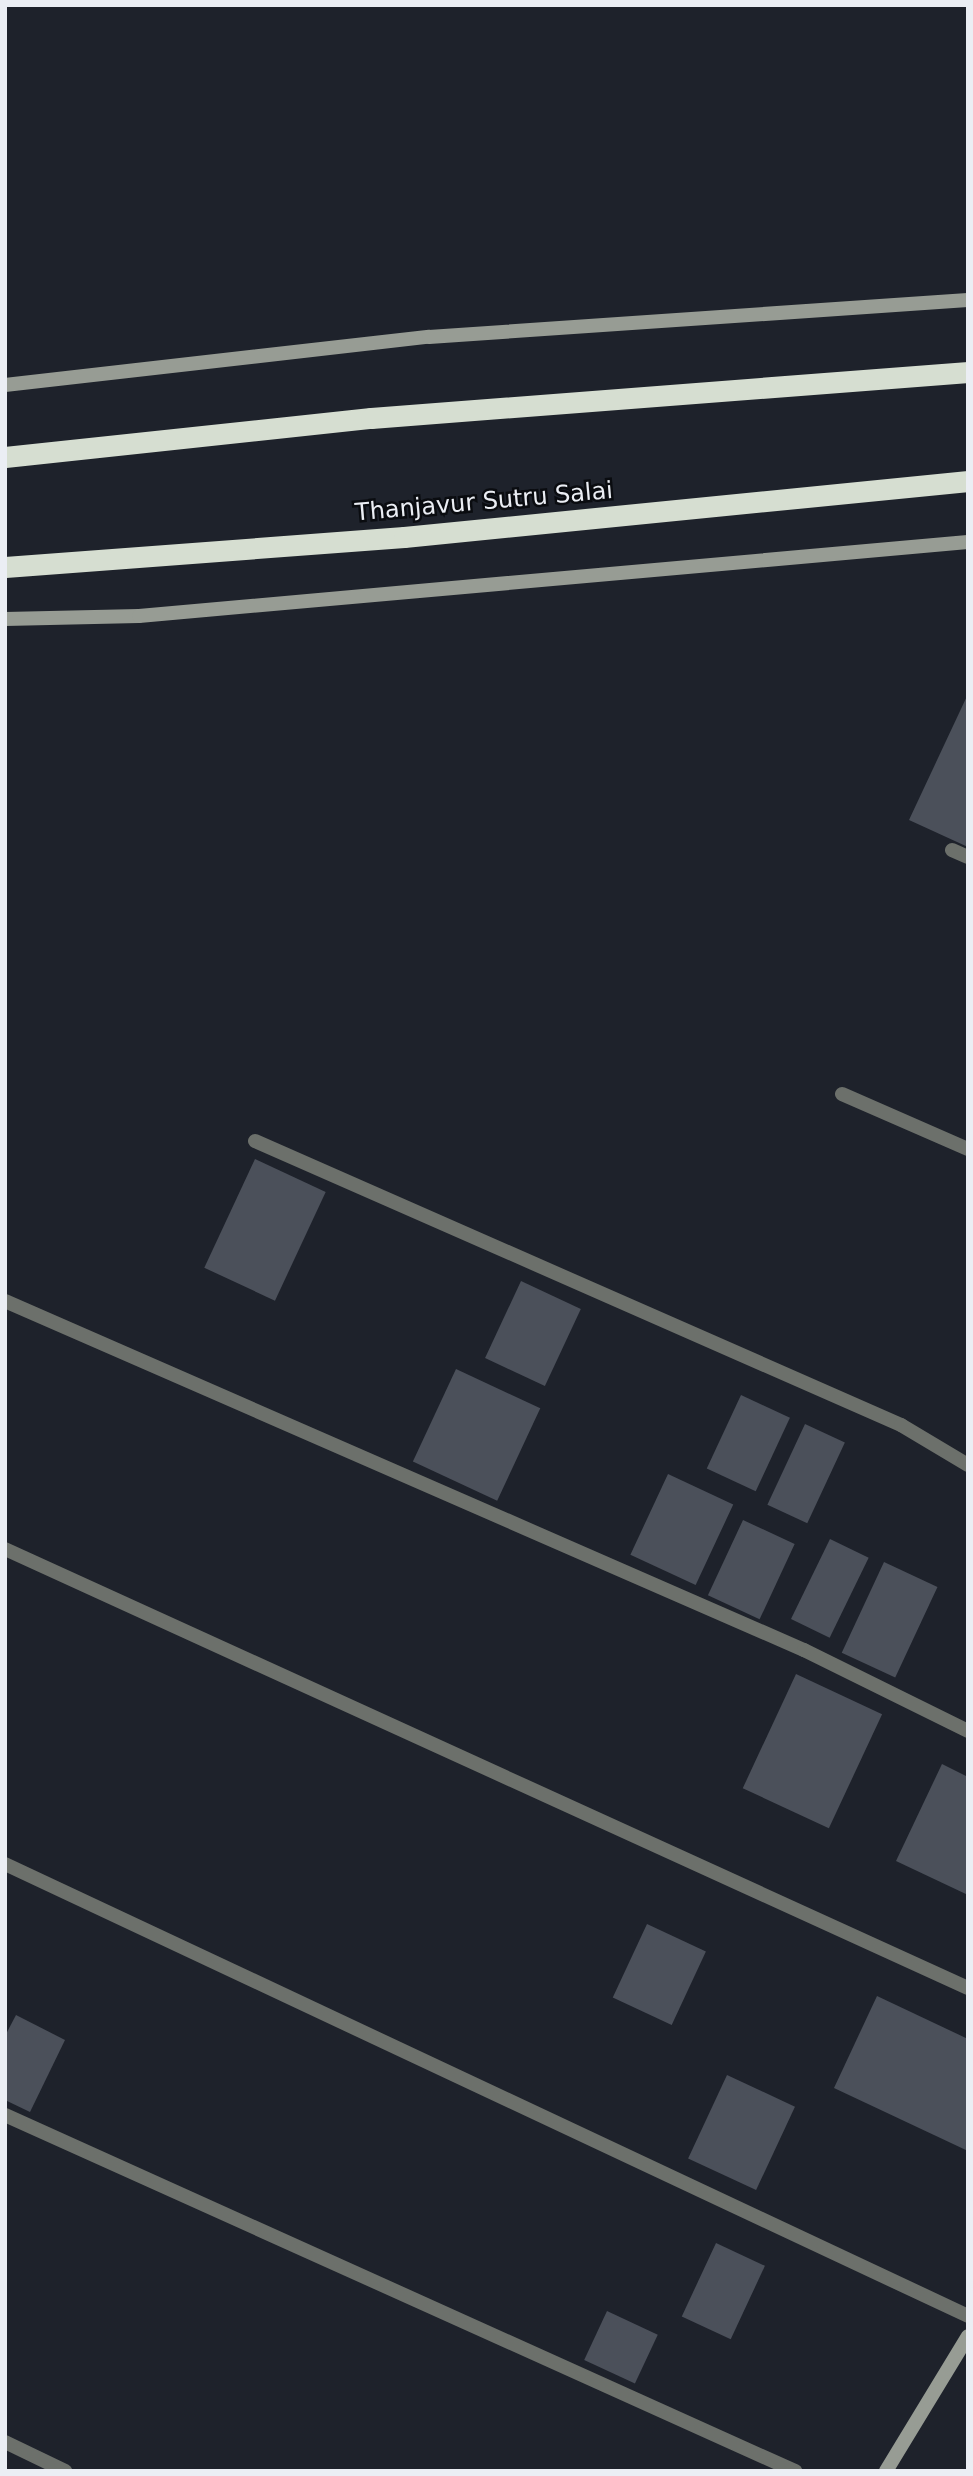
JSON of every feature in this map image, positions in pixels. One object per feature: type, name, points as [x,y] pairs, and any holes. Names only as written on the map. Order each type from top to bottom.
[{"type":"highway","points":[[5,457],[371,418],[968,372]]},
{"type":"highway","name":"Thanjavur Sutru Salai","points":[[5,567],[404,537],[968,481]]},
{"type":"street","points":[[5,385],[429,337],[968,300]]},
{"type":"street","points":[[5,619],[139,615],[968,542]]},
{"type":"street","points":[[952,850],[968,858]]},
{"type":"street","points":[[842,1094],[968,1149]]},
{"type":"street","points":[[255,1141],[901,1425],[968,1465]]},
{"type":"street","points":[[5,1301],[804,1650],[968,1731]]},
{"type":"street","points":[[5,1549],[968,1988]]},
{"type":"street","points":[[5,1864],[968,2316]]},
{"type":"street","points":[[5,2115],[795,2471]]},
{"type":"street","points":[[886,2471],[968,2336]]},
{"type":"street","points":[[5,2442],[65,2471]]},
{"type":"building","points":[[968,694],[968,847],[909,820]]},
{"type":"building","points":[[255,1159],[326,1192],[275,1301],[204,1268]]},
{"type":"building","points":[[521,1281],[581,1309],[545,1386],[485,1358]]},
{"type":"building","points":[[456,1369],[540,1408],[497,1501],[413,1461]]},
{"type":"building","points":[[741,1395],[790,1418],[756,1491],[707,1468]]},
{"type":"building","points":[[805,1424],[845,1443],[807,1523],[767,1505]]},
{"type":"building","points":[[668,1474],[733,1504],[696,1585],[630,1555]]},
{"type":"building","points":[[743,1520],[795,1544],[760,1619],[708,1595]]},
{"type":"building","points":[[830,1539],[869,1558],[830,1638],[791,1619]]},
{"type":"building","points":[[884,1562],[937,1587],[895,1678],[842,1653]]},
{"type":"building","points":[[796,1674],[882,1714],[829,1828],[743,1788]]},
{"type":"building","points":[[942,1764],[968,1777],[968,1895],[896,1861]]},
{"type":"building","points":[[647,1924],[706,1951],[672,2025],[613,1997]]},
{"type":"building","points":[[877,1996],[968,2039],[968,2151],[834,2088]]},
{"type":"building","points":[[16,2015],[65,2040],[30,2112],[5,2100],[5,2036]]},
{"type":"building","points":[[727,2075],[795,2107],[756,2190],[688,2158]]},
{"type":"building","points":[[716,2243],[765,2266],[731,2339],[682,2316]]},
{"type":"building","points":[[607,2311],[658,2335],[635,2384],[584,2360]]}]
